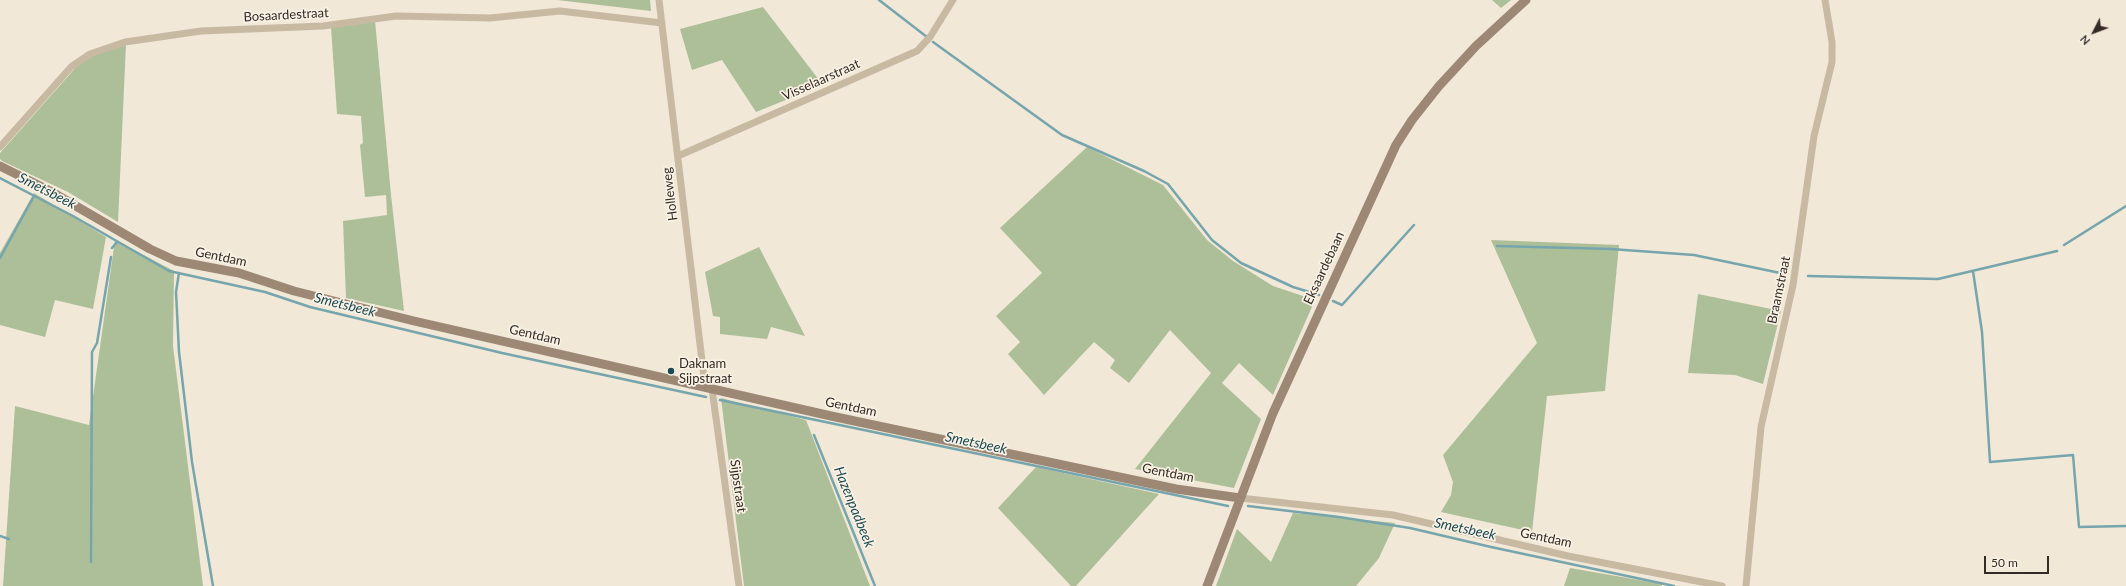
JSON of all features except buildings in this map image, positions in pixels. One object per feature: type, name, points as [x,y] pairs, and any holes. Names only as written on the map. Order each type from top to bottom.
[{"type":"street","name":"Holleweg","points":[[658,0],[708,388]]},
{"type":"street","name":"Visselaarstraat","points":[[678,156],[917,51],[930,37],[953,0]]},
{"type":"street","name":"Eksaardebaan","points":[[1207,586],[1240,498],[1293,368],[1380,177],[1404,132],[1423,104],[1456,67],[1526,0]]},
{"type":"street","name":"Braamstraat","points":[[1746,586],[1760,432],[1797,266],[1814,136],[1832,62],[1832,42],[1825,0]]},
{"type":"street","name":"Bosaardestraat","points":[[0,147],[71,67],[90,54],[118,43],[200,31],[323,26],[396,16],[490,18],[560,11],[662,23]]},
{"type":"street","name":"Gentdam","points":[[0,166],[50,191],[150,250],[176,261],[239,273],[294,291],[414,321],[708,388],[1022,457],[1176,489],[1393,516],[1554,553],[1722,586]]},
{"type":"street","name":"Sijpstraat","points":[[708,388],[739,586]]},
{"type":"green space","points":[[557,0],[650,0],[651,11]]},
{"type":"green space","points":[[1492,0],[1511,0],[1501,8]]},
{"type":"green space","points":[[763,7],[823,85],[756,112],[722,60],[692,70],[680,29]]},
{"type":"green space","points":[[375,20],[391,195],[404,311],[346,298],[343,221],[387,215],[386,195],[365,197],[360,145],[363,143],[361,116],[337,114],[331,27]]},
{"type":"green space","points":[[126,44],[118,222],[68,192],[2,161],[0,159],[0,153],[78,65],[97,53]]},
{"type":"green space","points":[[1087,147],[1163,185],[1207,240],[1233,261],[1273,286],[1315,300],[1273,395],[1239,363],[1222,383],[1261,419],[1234,488],[1135,469],[1211,373],[1170,330],[1129,383],[1110,368],[1115,360],[1094,342],[1044,395],[1008,354],[1020,342],[996,316],[1042,273],[1000,228]]},
{"type":"green space","points":[[34,193],[106,237],[93,309],[55,300],[45,337],[0,325],[0,253]]},
{"type":"green space","points":[[115,240],[174,271],[173,346],[203,586],[3,586],[15,406],[89,425]]},
{"type":"green space","points":[[1491,240],[1619,245],[1605,391],[1547,396],[1532,532],[1441,512],[1451,495],[1453,482],[1443,455],[1537,343]]},
{"type":"green space","points":[[759,247],[805,336],[771,327],[767,339],[720,334],[720,317],[713,316],[705,272]]},
{"type":"green space","points":[[1698,294],[1781,311],[1763,384],[1735,375],[1688,373]]},
{"type":"green space","points":[[721,398],[806,420],[870,586],[744,586]]},
{"type":"green space","points":[[1036,467],[1159,494],[1076,586],[1071,586],[998,508]]},
{"type":"green space","points":[[1293,513],[1395,523],[1379,558],[1356,586],[1216,586],[1237,529],[1271,562]]},
{"type":"green space","points":[[1570,568],[1662,584],[1662,586],[1564,586]]},
{"type":"waterway","points":[[879,0],[927,37]]},
{"type":"waterway","points":[[933,42],[1062,135],[1144,171],[1168,184],[1212,240],[1241,263],[1293,287],[1319,295]]},
{"type":"waterway","name":"Smetsbeek","points":[[0,178],[73,216],[169,271],[265,292],[310,307],[502,353],[706,397]]},
{"type":"waterway","points":[[0,258],[34,196]]},
{"type":"waterway","points":[[2064,245],[2126,206]]},
{"type":"waterway","points":[[1333,301],[1342,305],[1414,225]]},
{"type":"waterway","name":"Smetsbeek","points":[[112,248],[117,242]]},
{"type":"waterway","points":[[1497,246],[1611,249],[1694,255],[1785,274]]},
{"type":"waterway","points":[[1808,276],[1938,279],[2057,251]]},
{"type":"waterway","points":[[91,562],[92,352],[97,343],[111,257]]},
{"type":"waterway","points":[[1973,271],[1982,332],[1990,462],[2073,455],[2079,527],[2126,526]]},
{"type":"waterway","points":[[179,273],[176,292],[179,352],[192,462],[213,586]]},
{"type":"waterway","name":"Smetsbeek","points":[[720,400],[1228,506]]},
{"type":"waterway","name":"Hazenpadbeek","points":[[814,435],[875,586]]},
{"type":"waterway","name":"Smetsbeek","points":[[1248,506],[1339,517],[1410,528],[1674,586]]},
{"type":"waterway","points":[[0,536],[9,539]]},
{"type":"place","name":"Daknam Sijpstraat","points":[[671,371]]}]
